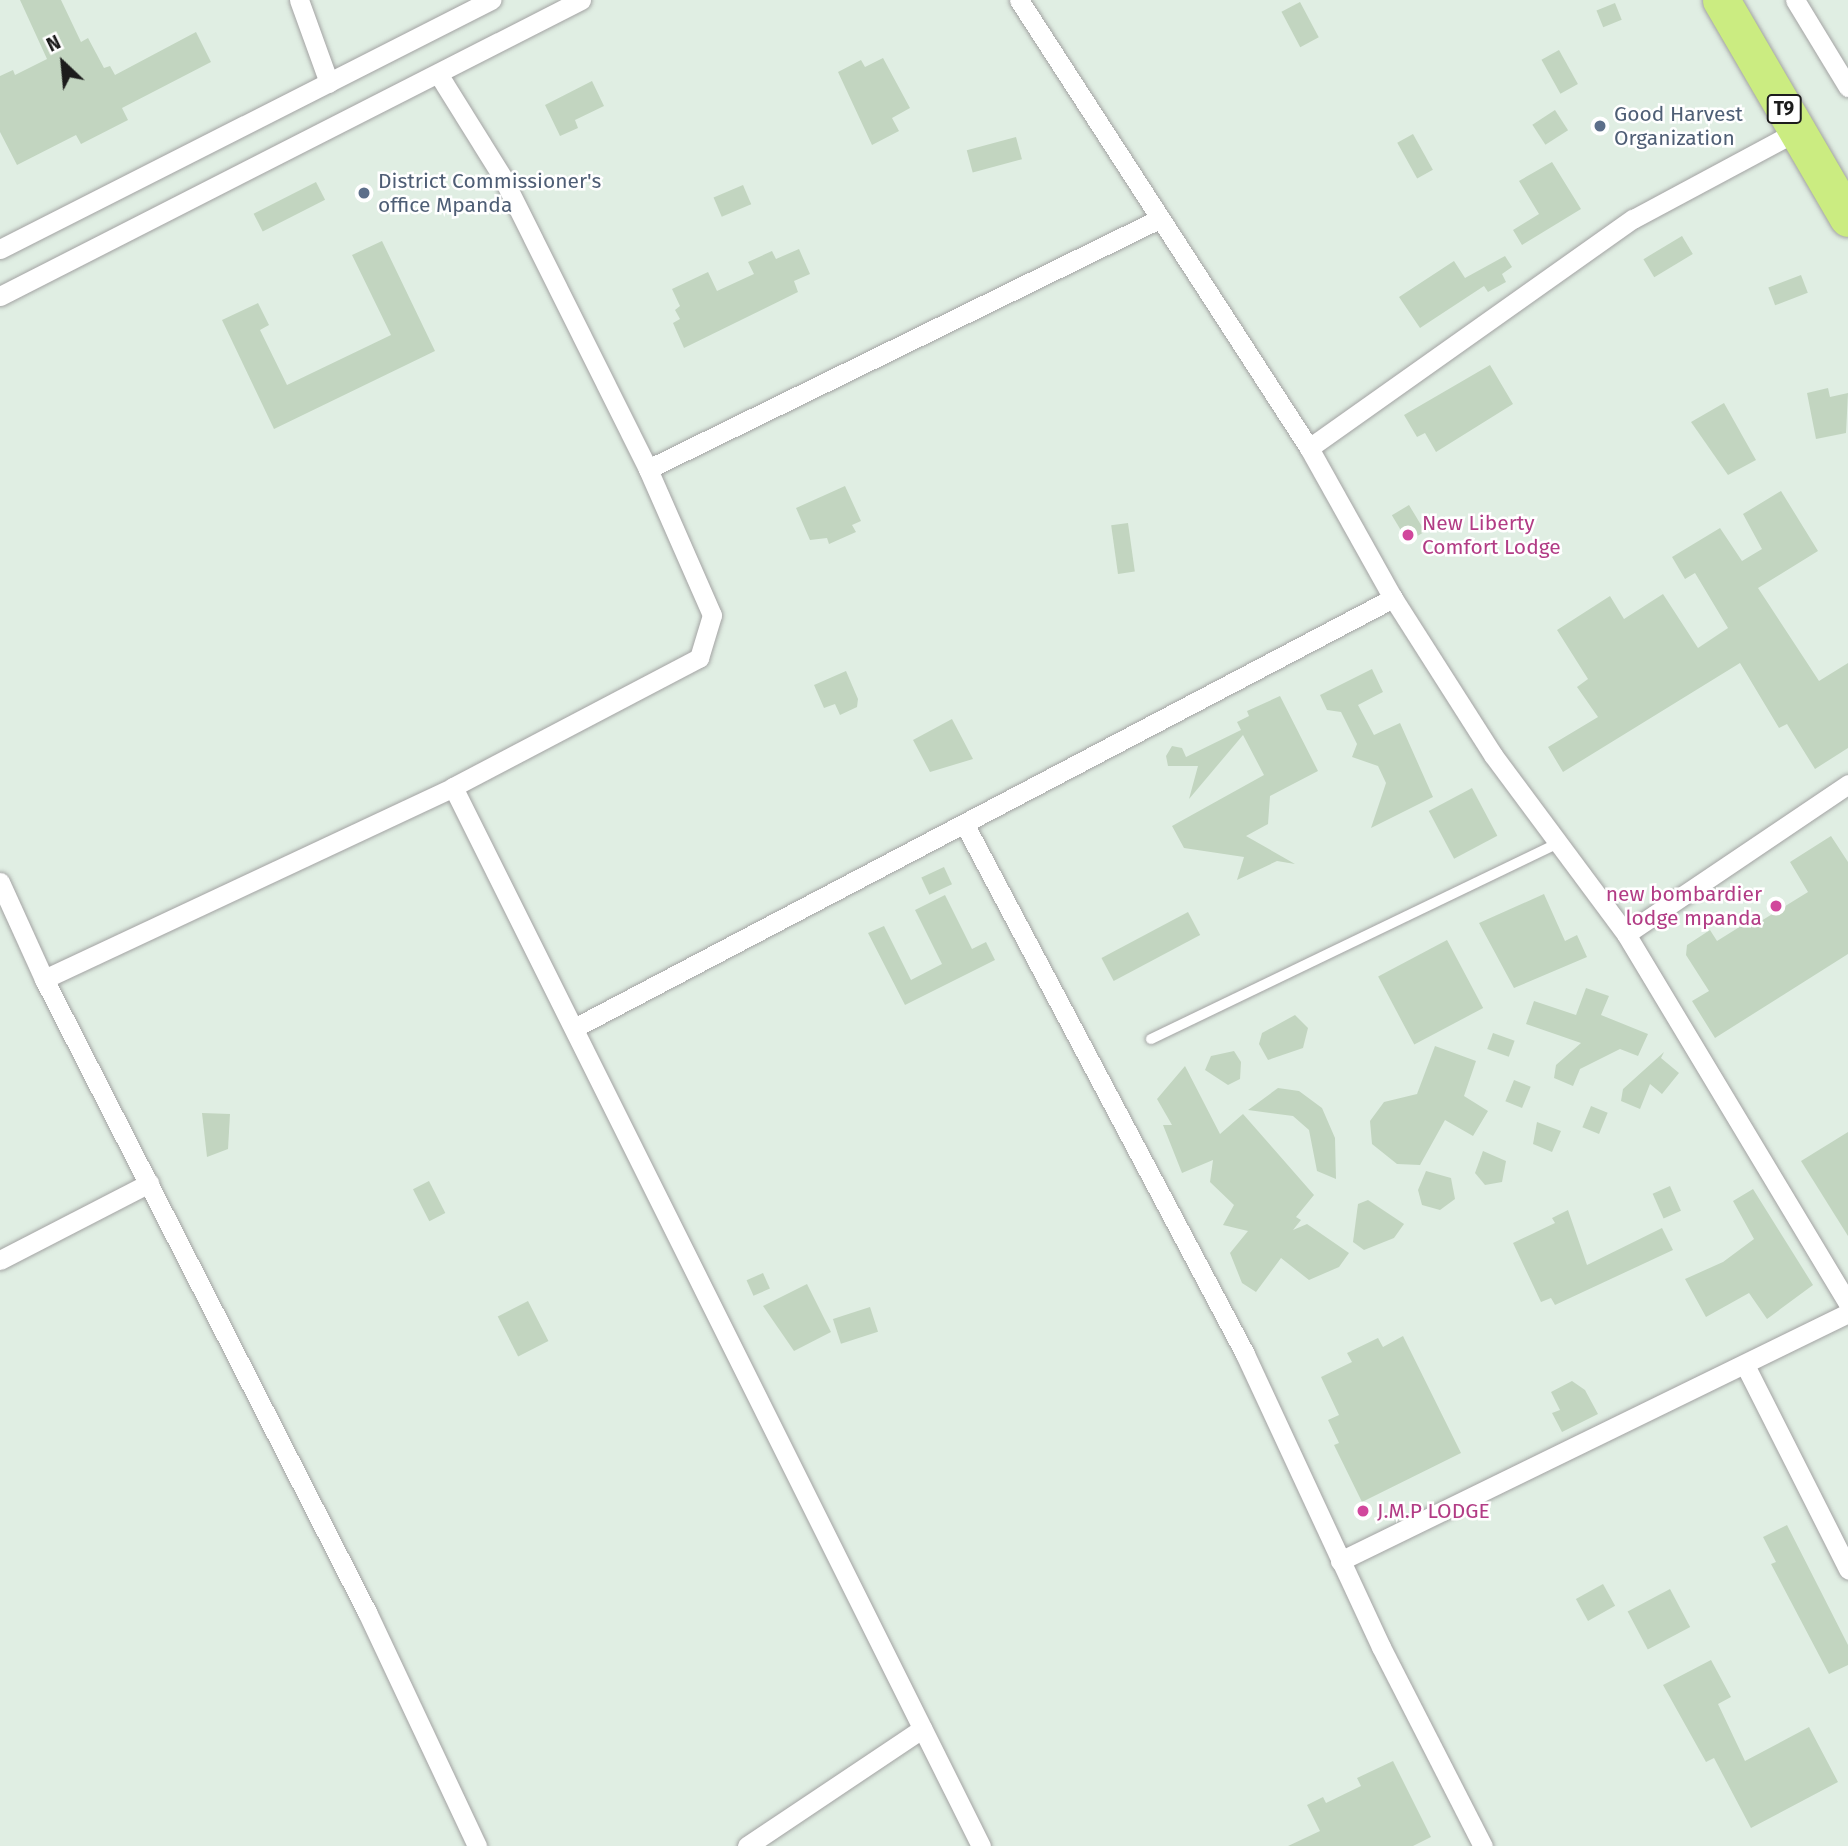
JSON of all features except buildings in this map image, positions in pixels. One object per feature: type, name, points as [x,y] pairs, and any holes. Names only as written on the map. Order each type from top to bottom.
[{"type":"highway","name":"T9","points":[[1721,0],[1848,218]]},
{"type":"street","points":[[299,0],[329,83]]},
{"type":"street","points":[[0,249],[491,0]]},
{"type":"street","points":[[0,296],[439,75],[581,0]]},
{"type":"street","points":[[1020,0],[1159,219],[1310,448],[1393,598],[1557,844],[1626,934],[1848,1304]]},
{"type":"street","points":[[1795,0],[1848,87]]},
{"type":"street","points":[[44,979],[453,787],[699,658],[712,615],[648,469],[503,178],[439,75]]},
{"type":"street","points":[[1310,448],[1633,219],[1797,131]]},
{"type":"street","points":[[648,469],[1159,219]]},
{"type":"street","points":[[576,1027],[966,827],[1393,598]]},
{"type":"street","points":[[1626,934],[1848,784]]},
{"type":"street","points":[[453,787],[576,1027],[981,1846]]},
{"type":"street","points":[[966,827],[1245,1353],[1340,1561],[1483,1846]]},
{"type":"street","points":[[0,882],[44,979],[367,1612],[477,1846]]},
{"type":"street","points":[[0,1260],[149,1183]]},
{"type":"street","points":[[1340,1561],[1848,1313]]},
{"type":"street","points":[[1745,1365],[1848,1569]]},
{"type":"street","points":[[747,1846],[922,1729]]},
{"type":"lane","points":[[1151,1039],[1557,844]]},
{"type":"place","name":"Good Harvest Organization","points":[[1600,126]]},
{"type":"place","name":"District Commissioner's office Mpanda","points":[[364,193]]},
{"type":"place","name":"New Liberty Comfort Lodge","points":[[1408,535]]},
{"type":"place","name":"new bombardier lodge mpanda","points":[[1776,906]]},
{"type":"place","name":"J.M.P LODGE","points":[[1363,1511]]}]
